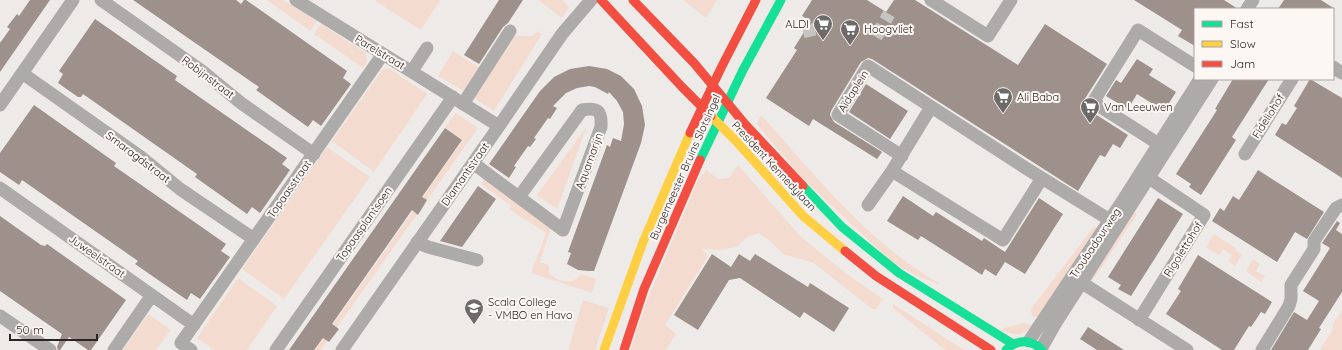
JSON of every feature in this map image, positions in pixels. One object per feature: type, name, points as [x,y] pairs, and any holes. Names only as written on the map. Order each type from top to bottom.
[{"type":"street","points":[[0,105],[73,0]]},
{"type":"street","name":"Robijnstraat","points":[[101,0],[202,71],[241,103],[314,154]]},
{"type":"street","name":"Parelstraat","points":[[296,0],[500,126]]},
{"type":"street","name":"Diamantstraat","points":[[342,350],[500,126],[562,34],[591,0]]},
{"type":"street","name":"President Kennedylaan","points":[[601,0],[736,141],[803,216],[876,276],[991,350]]},
{"type":"street","name":"President Kennedylaan","points":[[633,0],[694,63],[748,127],[842,227],[899,273],[1010,347]]},
{"type":"street","name":"Burgemeester Bruins Slotsingel","points":[[604,350],[629,278],[659,202],[701,106],[727,53],[756,0]]},
{"type":"street","name":"Burgemeester Bruins Slotsingel","points":[[624,350],[644,289],[717,122],[781,0]]},
{"type":"street","points":[[931,0],[988,36],[1011,0]]},
{"type":"street","points":[[1163,147],[1093,102],[1138,30],[1194,65]]},
{"type":"street","points":[[458,100],[510,31]]},
{"type":"street","points":[[412,72],[427,48]]},
{"type":"street","name":"Topaasstraat","points":[[194,325],[383,54]]},
{"type":"street","name":"Aïdaplein","points":[[902,156],[838,115],[868,66],[1114,223]]},
{"type":"street","name":"Smaragdstraat","points":[[22,73],[141,157],[180,189],[254,239]]},
{"type":"street","name":"Troubadourweg","points":[[1029,342],[1077,280],[1206,80]]},
{"type":"street","name":"Fideliohof","points":[[1245,154],[1291,80]]},
{"type":"street","name":"Topaasplantsoen","points":[[276,350],[458,100]]},
{"type":"street","points":[[868,205],[902,156],[931,107]]},
{"type":"street","name":"Aquamarijn","points":[[473,163],[563,230],[601,127],[602,117],[598,112],[590,109],[582,110],[519,197]]},
{"type":"street","name":"Troubadourweg","points":[[1114,223],[1149,178],[1163,147]]},
{"type":"street","points":[[892,170],[1003,240],[1042,178]]},
{"type":"street","name":"Rigolettohof","points":[[1139,320],[1204,215],[1149,178]]},
{"type":"street","name":"Juweelstraat","points":[[0,188],[194,325]]},
{"type":"street","points":[[1262,350],[1289,306],[1291,300],[1291,285],[1314,249],[1314,241],[1336,208],[1342,205]]},
{"type":"street","points":[[418,242],[428,247],[477,260]]},
{"type":"street","points":[[1077,280],[1187,350]]},
{"type":"street","name":"Troubadourweg","points":[[1042,349],[1077,280]]},
{"type":"street","points":[[114,350],[152,295]]},
{"type":"street","points":[[0,316],[50,350]]},
{"type":"street","points":[[191,350],[181,343],[194,325]]},
{"type":"street","points":[[1010,347],[1023,341],[1036,344],[1042,349]]},
{"type":"shaded area","points":[[267,0],[283,0],[317,21],[310,31]]},
{"type":"shaded area","points":[[440,0],[421,30],[375,1]]},
{"type":"shaded area","points":[[538,0],[562,0],[569,7],[562,18]]},
{"type":"shaded area","points":[[683,0],[717,0],[706,18]]},
{"type":"shaded area","points":[[321,24],[366,53],[367,62],[363,68],[314,34]]},
{"type":"shaded area","points":[[538,31],[542,34],[494,111],[474,98],[515,36],[533,36]]},
{"type":"shaded area","points":[[453,51],[480,68],[465,92],[438,76]]},
{"type":"shaded area","points":[[389,68],[427,94],[374,172],[332,141],[382,70]]},
{"type":"shaded area","points":[[456,113],[478,128],[321,350],[315,350],[463,140],[445,127]]},
{"type":"shaded area","points":[[761,115],[822,184],[866,228],[889,249],[939,284],[917,276],[892,262],[802,178],[757,124]]},
{"type":"shaded area","points":[[587,126],[557,209],[537,195]]},
{"type":"shaded area","points":[[327,147],[370,177],[284,299],[242,269]]},
{"type":"shaded area","points":[[738,165],[801,237],[848,275],[883,299],[876,309],[872,309],[814,263],[783,254],[769,240],[759,233],[746,238],[737,247],[719,250],[702,249],[708,256],[665,325],[676,334],[666,350],[630,350],[646,303],[698,180],[706,170],[718,179],[729,178]]},
{"type":"shaded area","points":[[485,177],[551,227],[540,262],[549,265],[549,273],[556,279],[565,281],[574,280],[581,274],[596,279],[592,293],[531,273],[546,233],[509,209],[511,206],[481,184]]},
{"type":"shaded area","points":[[1136,212],[1136,216],[1091,283],[1089,279],[1125,221]]},
{"type":"shaded area","points":[[1095,225],[1098,232],[1041,318],[1032,316],[1031,309]]},
{"type":"shaded area","points":[[1214,234],[1236,248],[1235,250],[1242,255],[1235,266],[1228,261],[1232,255],[1223,249],[1219,255],[1206,247]]},
{"type":"shaded area","points":[[1253,259],[1260,264],[1256,271],[1265,276],[1261,282],[1246,271]]},
{"type":"shaded area","points":[[238,278],[277,306],[247,350],[215,350],[197,338]]},
{"type":"shaded area","points":[[583,300],[609,308],[595,350],[568,350]]},
{"type":"shaded area","points":[[893,304],[964,350],[945,350],[893,308]]},
{"type":"shaded area","points":[[1342,310],[1342,350],[1320,350],[1332,331],[1333,324]]},
{"type":"shaded area","points":[[148,314],[171,330],[156,350],[123,350]]},
{"type":"shaded area","points":[[1023,323],[1034,325],[1025,332],[1018,334],[1000,330],[1008,327]]},
{"type":"building","points":[[30,0],[50,0],[0,72],[0,43],[10,29],[7,27],[17,14],[19,16]]},
{"type":"building","points":[[133,0],[236,0],[241,4],[244,0],[246,0],[347,71],[343,78],[351,84],[321,126],[313,120],[308,127],[256,90],[259,87]]},
{"type":"building","points":[[499,0],[523,0],[479,64],[464,55]]},
{"type":"building","points":[[812,0],[867,0],[886,12],[894,0],[915,0],[1018,65],[1045,24],[1107,64],[1081,105],[1128,135],[1120,148],[1113,144],[1105,157],[1100,155],[1078,191],[872,59],[868,58],[861,62],[830,115],[834,122],[882,152],[877,159],[813,119],[809,126],[766,98],[797,50],[794,48],[811,21],[802,16]]},
{"type":"building","points":[[1134,0],[1224,0],[1236,8],[1194,8],[1194,45],[1178,36],[1182,30]]},
{"type":"building","points":[[1284,0],[1321,0],[1333,8],[1279,8]]},
{"type":"building","points":[[95,19],[177,76],[175,80],[287,158],[282,164],[290,170],[260,213],[252,207],[247,214],[195,177],[197,174],[83,94],[81,97],[78,97],[58,83],[63,74],[59,71]]},
{"type":"building","points":[[1137,59],[1153,69],[1149,75],[1176,92],[1164,111],[1137,94],[1128,109],[1106,96],[1116,80],[1121,83]]},
{"type":"building","points":[[589,66],[607,69],[621,76],[634,89],[642,106],[645,125],[641,143],[594,271],[578,270],[567,264],[571,253],[568,252],[607,145],[610,147],[613,138],[621,141],[624,124],[623,112],[617,101],[609,92],[608,94],[595,87],[589,86],[577,88],[566,93],[553,106],[557,108],[534,138],[536,139],[530,147],[528,146],[514,166],[516,167],[509,178],[489,164],[540,91],[554,77],[570,69]]},
{"type":"building","points":[[1232,80],[1268,80],[1232,137],[1236,140],[1201,195],[1189,187],[1191,184],[1176,174],[1217,110],[1215,109]]},
{"type":"building","points":[[1309,80],[1342,98],[1342,178],[1275,135],[1282,123],[1286,125],[1297,108],[1294,106]]},
{"type":"building","points":[[866,84],[908,111],[890,139],[849,112]]},
{"type":"building","points":[[34,105],[116,163],[114,166],[226,244],[221,251],[230,257],[200,299],[191,293],[187,300],[135,264],[138,261],[22,180],[19,185],[0,172],[0,153]]},
{"type":"building","points":[[445,128],[462,140],[422,197],[427,200],[418,215],[412,210],[332,324],[339,329],[329,342],[323,338],[314,350],[289,350]]},
{"type":"building","points":[[1258,170],[1324,212],[1307,239],[1295,232],[1277,262],[1212,221],[1220,208],[1224,211],[1233,196],[1239,200]]},
{"type":"building","points":[[478,186],[496,199],[462,247],[440,241]]},
{"type":"building","points":[[903,196],[933,216],[936,212],[982,241],[984,238],[1005,252],[1039,198],[1063,214],[1025,274],[1005,262],[996,276],[985,269],[982,275],[921,236],[918,240],[887,221]]},
{"type":"building","points":[[1158,198],[1183,214],[1131,296],[1118,289],[1121,285],[1108,277]]},
{"type":"building","points":[[0,216],[41,245],[45,246],[47,244],[126,300],[91,350],[88,350],[69,337],[60,350],[58,350],[57,347],[62,334],[0,291]]},
{"type":"building","points":[[1337,221],[1340,223],[1336,230],[1342,234],[1342,292],[1319,328],[1321,329],[1308,350],[1271,350],[1294,312],[1307,320],[1319,301],[1303,291],[1330,248],[1322,243]]},
{"type":"building","points":[[712,254],[731,267],[739,254],[750,261],[755,254],[808,287],[810,283],[849,308],[834,332],[804,312],[800,318],[740,278],[729,280],[698,330],[674,315]]},
{"type":"building","points":[[1198,255],[1272,302],[1265,314],[1261,312],[1251,327],[1249,326],[1234,350],[1222,350],[1166,314],[1181,291],[1178,289]]},
{"type":"building","points":[[1088,327],[1124,350],[1097,350],[1080,339]]},
{"type":"tunnel","points":[[876,37],[889,14]]},
{"type":"tunnel","points":[[803,32],[815,29]]},
{"type":"traffic: fast","points":[[700,160],[743,70],[781,0]]},
{"type":"traffic: fast","points":[[803,186],[842,227],[899,273],[1013,344]]},
{"type":"traffic: fast","points":[[1006,350],[1010,346],[1019,342],[1029,342],[1038,346],[1042,350]]},
{"type":"traffic: slow","points":[[711,116],[736,141],[803,216],[845,251]]},
{"type":"traffic: slow","points":[[604,350],[643,242],[690,133]]},
{"type":"traffic: jam","points":[[601,0],[711,116]]},
{"type":"traffic: jam","points":[[633,0],[694,63],[744,123],[803,186]]},
{"type":"traffic: jam","points":[[690,133],[756,0]]},
{"type":"traffic: jam","points":[[624,350],[644,289],[700,160]]},
{"type":"traffic: jam","points":[[845,251],[876,276],[991,350]]},
{"type":"place","name":"ALDI","points":[[823,41]]},
{"type":"place","name":"Hoogvliet","points":[[850,46]]},
{"type":"place","name":"Ali Baba","points":[[1003,114]]},
{"type":"place","name":"Van Leeuwen","points":[[1090,124]]},
{"type":"place","name":"Scala College - VMBO en Havo","points":[[474,325]]}]
